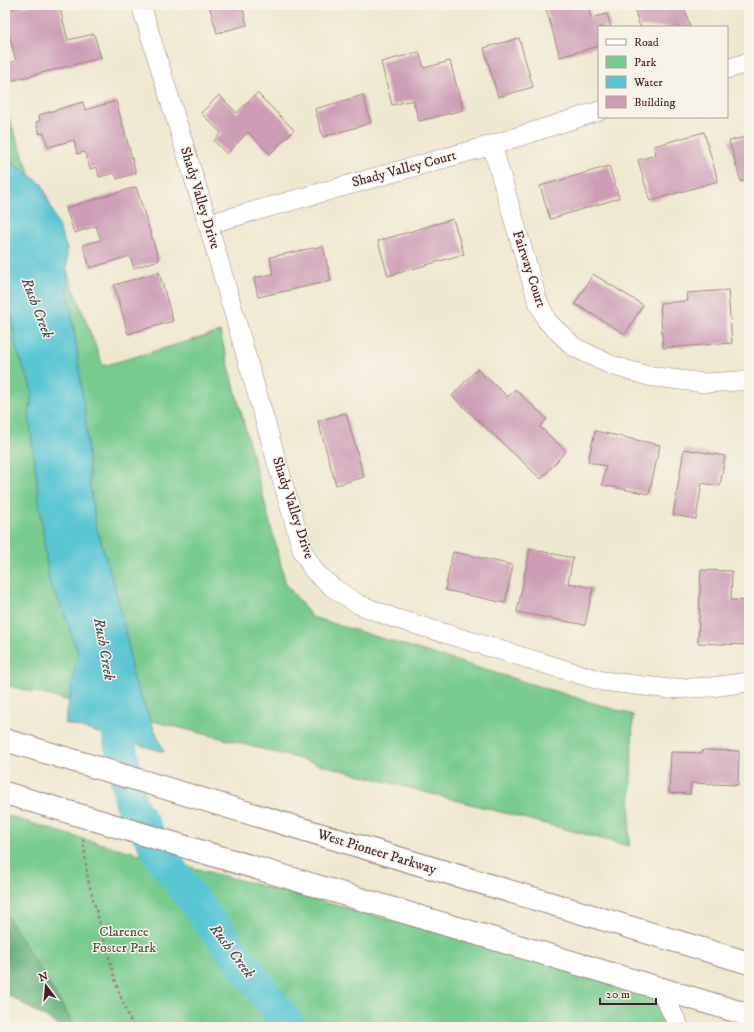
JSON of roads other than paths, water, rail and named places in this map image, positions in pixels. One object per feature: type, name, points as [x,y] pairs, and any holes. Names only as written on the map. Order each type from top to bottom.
[{"type":"main road","name":"West Pioneer Parkway","points":[[5,740],[749,963]]},
{"type":"main road","points":[[5,793],[749,1015]]},
{"type":"street","name":"Shady Valley Drive","points":[[141,5],[208,224],[303,552],[314,572],[332,587],[358,604],[394,618],[602,681],[670,689],[712,687],[749,682]]},
{"type":"street","points":[[728,69],[749,62]]},
{"type":"street","name":"Shady Valley Court","points":[[208,224],[492,145],[598,111]]},
{"type":"street","name":"Fairway Court","points":[[492,145],[537,299],[547,321],[574,347],[610,365],[648,376],[704,383],[740,382],[749,380]]},
{"type":"street","points":[[660,988],[679,1027]]},
{"type":"water","points":[[5,160],[42,184],[67,249],[67,288],[86,422],[90,485],[96,526],[115,587],[128,643],[132,676],[164,752],[65,723],[78,653],[60,603],[49,582],[29,416],[32,390],[16,348],[5,267]]},
{"type":"waterway","name":"Rush Creek","points":[[111,694],[131,804],[164,861],[290,1027]]},
{"type":"park label","name":"Clarence Foster Park","points":[[124,940]]}]
